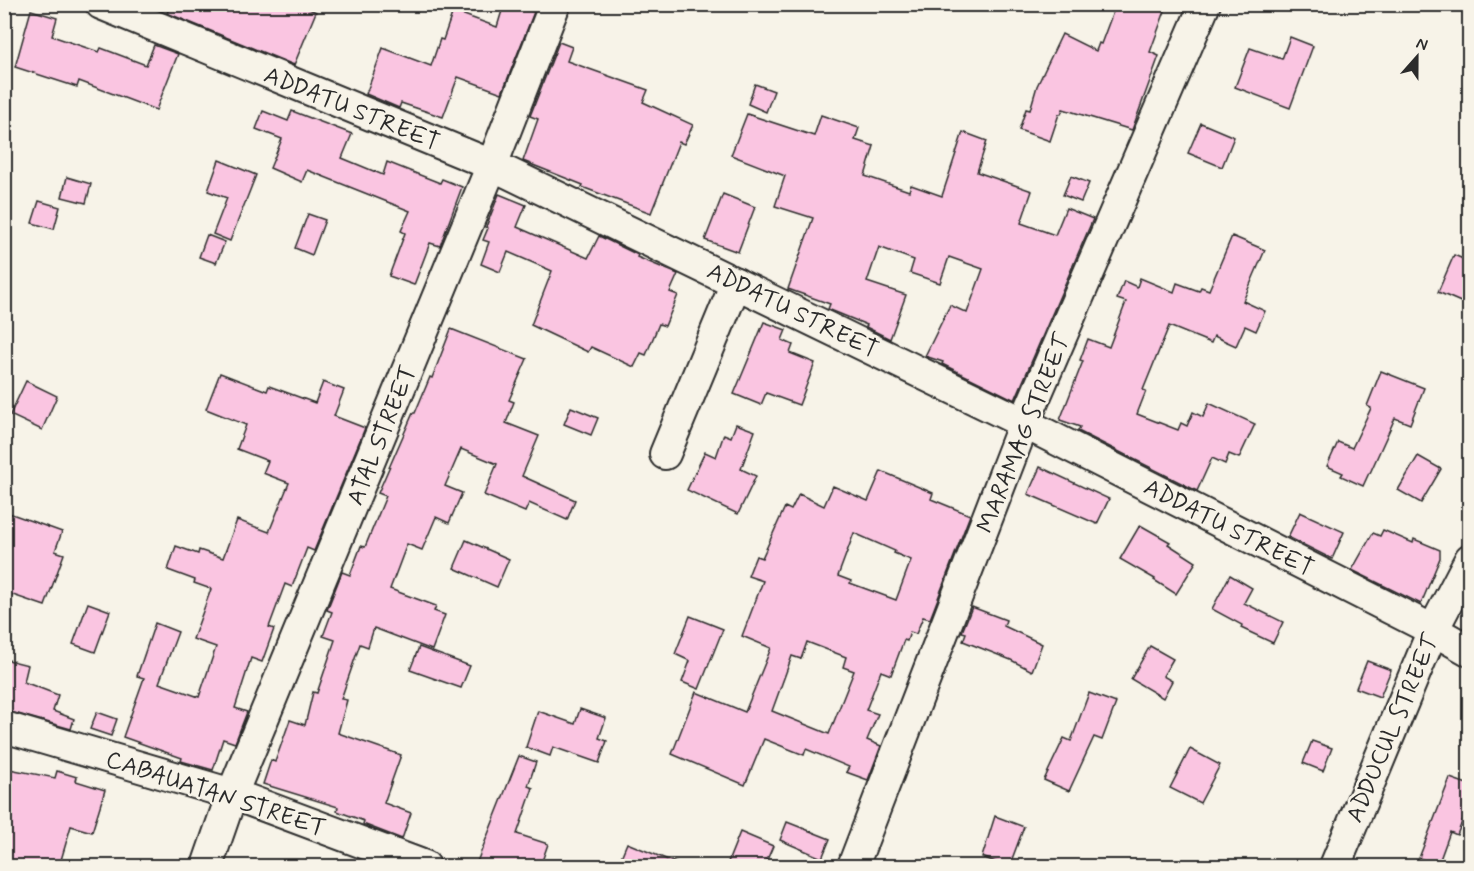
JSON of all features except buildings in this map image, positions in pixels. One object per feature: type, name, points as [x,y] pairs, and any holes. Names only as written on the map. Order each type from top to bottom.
[{"type":"street","name":"ADDATU STREET","points":[[101,4],[492,165],[1024,423],[1433,630],[1470,651]]},
{"type":"street","name":"ATAL STREET","points":[[207,867],[232,794],[492,165],[555,4]]},
{"type":"street","name":"MARAMAG STREET","points":[[853,867],[1024,423],[1205,4]]},
{"type":"street","points":[[665,454],[736,283]]},
{"type":"street","name":"ADDUCUL STREET","points":[[1335,867],[1433,630],[1470,559]]},
{"type":"street","name":"CABAUATAN STREET","points":[[4,727],[232,794],[425,867]]}]
